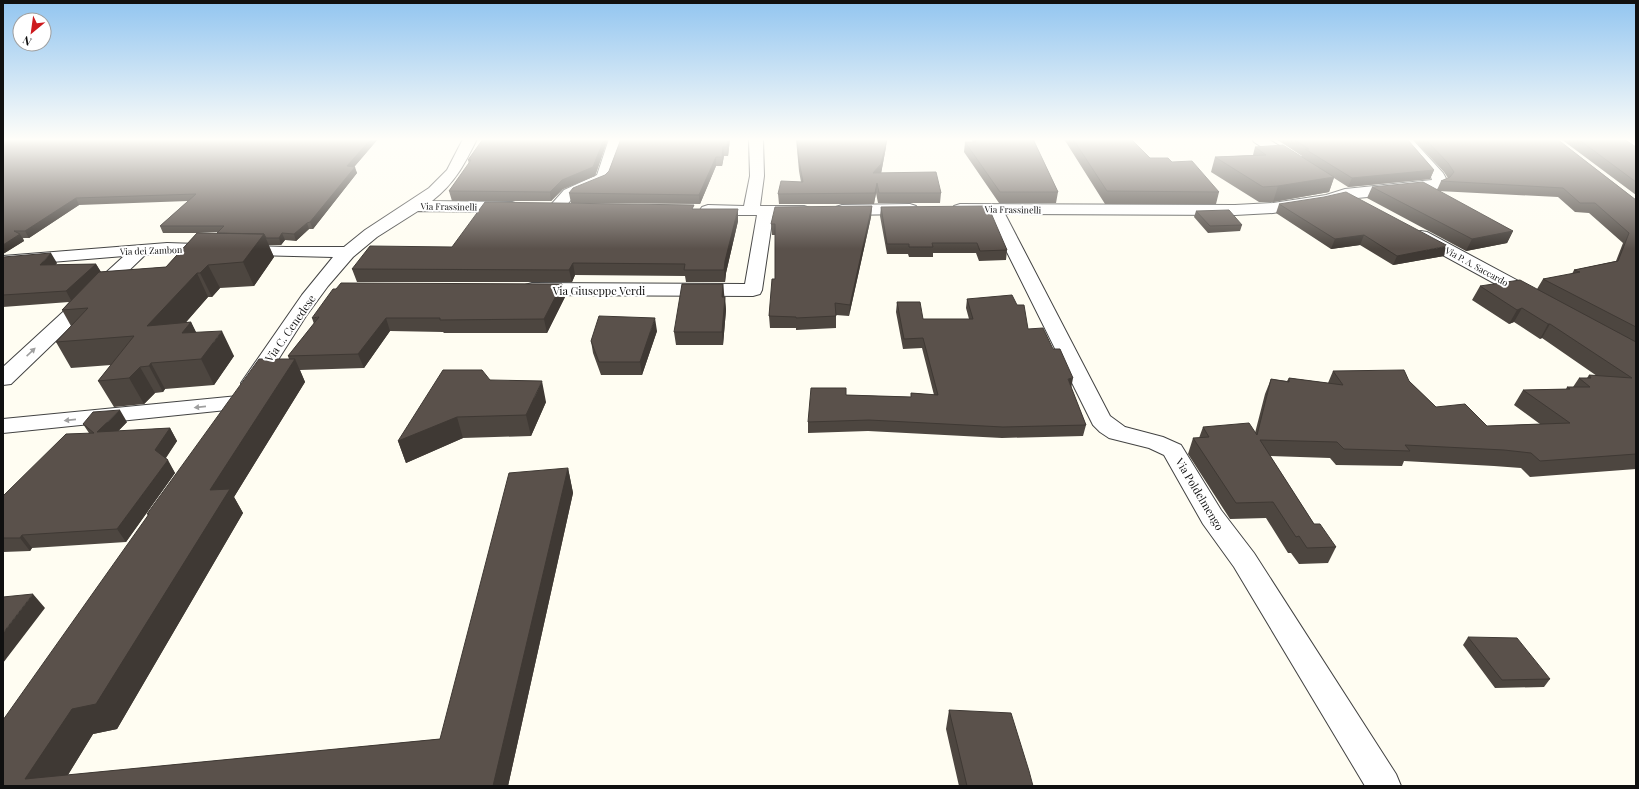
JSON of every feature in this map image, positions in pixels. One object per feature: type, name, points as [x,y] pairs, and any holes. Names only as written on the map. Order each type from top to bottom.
[{"type":"street","name":"Via C. Cenedese","points":[[225,422],[238,403],[329,289],[348,252],[368,236],[437,190],[451,176]]},
{"type":"street","name":"Via Frassinelli","points":[[414,206],[549,208],[569,193],[604,176]]},
{"type":"street","points":[[757,176],[759,211]]},
{"type":"street","name":"Via Frassinelli","points":[[947,209],[1195,211],[1273,208],[1320,201],[1345,194],[1433,186],[1440,182],[1438,176]]},
{"type":"street","points":[[1325,181],[1369,208]]},
{"type":"street","points":[[696,210],[759,211],[923,209]]},
{"type":"street","name":"Via Poldelmengo","points":[[994,209],[1101,420],[1109,428],[1124,435],[1162,443],[1173,450],[1212,517],[1244,560],[1384,786]]},
{"type":"street","name":"Via Giuseppe Verdi","points":[[515,289],[753,290],[759,211]]},
{"type":"street","name":"Via P. A. Saccardo","points":[[1404,227],[1543,302]]},
{"type":"street","name":"Via dei Zambon","points":[[3,261],[141,249],[185,248],[286,252],[348,252]]},
{"type":"street","points":[[3,379],[141,249]]},
{"type":"street","points":[[3,426],[238,403]]},
{"type":"building","points":[[3,176],[348,176],[310,222],[294,234],[282,233],[279,238],[266,238],[264,234],[217,233],[224,226],[160,226],[196,194],[76,198],[25,231],[14,231],[20,234],[3,245]]},
{"type":"building","points":[[460,176],[572,176],[562,180],[550,192],[449,191]]},
{"type":"building","points":[[603,176],[708,176],[699,195],[569,193],[573,188]]},
{"type":"building","points":[[802,176],[937,176],[941,193],[879,193],[877,183],[875,193],[778,194],[781,181],[803,182]]},
{"type":"building","points":[[989,176],[1050,176],[1058,192],[1000,192]]},
{"type":"building","points":[[1097,176],[1205,176],[1219,192],[1107,191]]},
{"type":"building","points":[[1245,176],[1334,177],[1278,186],[1263,187]]},
{"type":"building","points":[[1348,176],[1374,176],[1352,178]]},
{"type":"building","points":[[1605,176],[1636,200],[1636,327],[1543,279],[1580,272],[1574,270],[1618,261],[1629,233],[1595,203],[1580,203],[1563,188],[1441,181],[1450,177]]},
{"type":"building","points":[[1628,176],[1636,176],[1636,182]]},
{"type":"building","points":[[1423,182],[1513,231],[1472,239],[1372,187]]},
{"type":"building","points":[[1346,192],[1448,246],[1397,256],[1364,235],[1335,239],[1279,204]]},
{"type":"building","points":[[485,202],[694,205],[692,209],[738,209],[724,270],[684,270],[685,264],[573,263],[569,270],[352,269],[370,246],[452,247]]},
{"type":"building","points":[[872,206],[850,305],[835,303],[836,316],[796,318],[769,316],[772,279],[775,279],[775,224],[771,224],[775,207]]},
{"type":"building","points":[[988,206],[1007,250],[980,251],[977,243],[932,243],[933,247],[909,247],[909,244],[887,244],[881,207]]},
{"type":"building","points":[[1229,210],[1242,225],[1210,226],[1196,211]]},
{"type":"building","points":[[197,233],[264,234],[243,262],[208,265],[200,273],[197,273],[147,326],[191,322],[182,333],[222,331],[201,359],[151,363],[149,366],[140,367],[129,378],[98,381],[134,336],[56,342],[88,308],[62,310],[99,272],[166,267]]},
{"type":"building","points":[[51,253],[40,265],[96,264],[66,291],[3,295],[3,257]]},
{"type":"building","points":[[1520,280],[1636,342],[1636,454],[1540,461],[1531,453],[1504,450],[1405,445],[1410,451],[1344,449],[1337,442],[1260,440],[1314,524],[1320,524],[1336,547],[1307,548],[1299,536],[1296,537],[1273,502],[1236,503],[1193,438],[1209,437],[1203,427],[1249,423],[1257,435],[1271,379],[1289,382],[1289,378],[1343,385],[1333,371],[1404,370],[1409,381],[1436,407],[1465,404],[1487,426],[1570,423],[1523,390],[1590,387],[1579,378],[1591,378],[1589,375],[1632,378],[1550,324],[1522,308],[1517,310],[1480,286]]},
{"type":"building","points":[[341,283],[562,284],[544,319],[440,320],[440,318],[386,318],[358,354],[288,356],[319,317],[312,318],[333,289],[336,289]]},
{"type":"building","points":[[682,284],[723,284],[722,297],[725,297],[722,332],[674,332]]},
{"type":"building","points":[[1012,295],[1017,305],[1024,305],[1028,329],[1043,328],[1053,349],[1060,349],[1073,378],[1068,379],[1086,425],[1003,427],[869,420],[808,422],[811,388],[846,388],[846,395],[911,397],[911,393],[938,395],[923,338],[904,339],[897,302],[920,302],[923,319],[973,319],[967,299]]},
{"type":"building","points":[[599,316],[655,318],[640,362],[599,362],[591,341]]},
{"type":"building","points":[[259,359],[295,359],[210,490],[230,489],[96,704],[72,709],[25,779],[440,739],[509,473],[568,468],[493,786],[3,786],[3,720],[149,514],[147,514]]},
{"type":"building","points":[[443,370],[482,370],[490,380],[542,381],[526,415],[457,417],[398,441]]},
{"type":"building","points":[[120,410],[97,432],[170,428],[155,450],[168,460],[117,529],[22,535],[20,538],[3,538],[3,496],[66,434],[94,433],[83,424],[93,412]]},
{"type":"building","points":[[33,594],[3,633],[3,597]]},
{"type":"building","points":[[1468,637],[1517,638],[1550,679],[1502,680]]},
{"type":"building","points":[[949,710],[1011,713],[1033,786],[967,786]]}]
